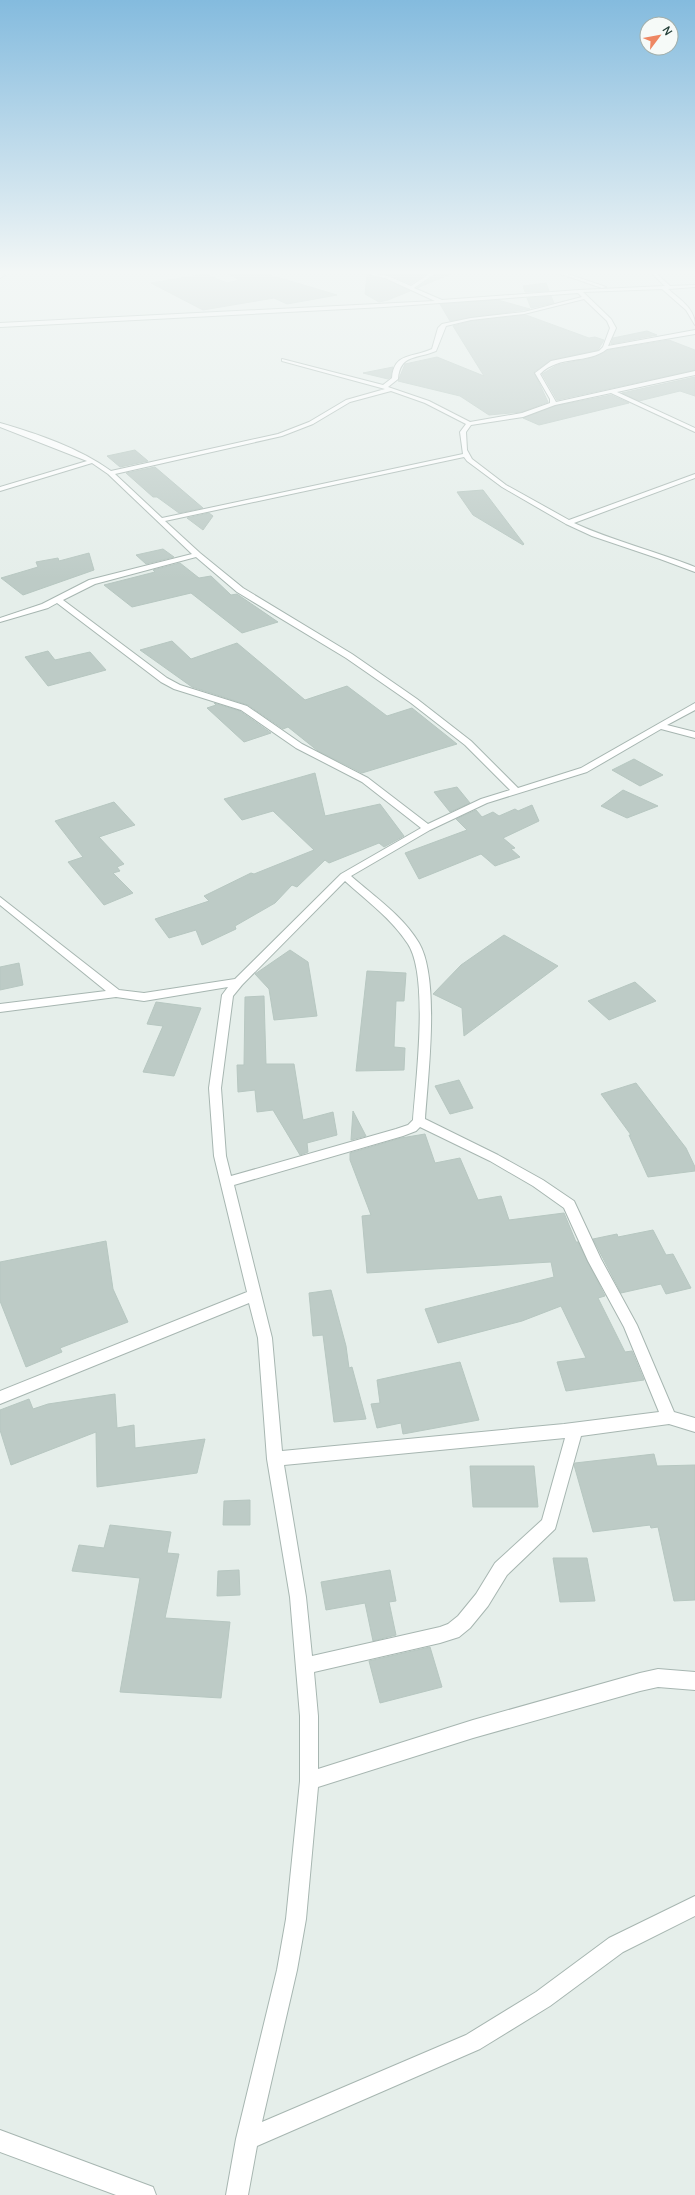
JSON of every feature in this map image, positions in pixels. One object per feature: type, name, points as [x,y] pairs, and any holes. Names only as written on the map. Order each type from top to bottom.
[{"type":"street","points":[[335,374],[386,389],[448,411],[469,424],[523,415],[553,404],[688,374]]},
{"type":"street","points":[[110,472],[280,435],[312,423],[348,401],[386,389],[395,379],[395,374]]},
{"type":"street","points":[[537,374],[553,399],[553,404]]},
{"type":"street","points":[[611,391],[695,430]]},
{"type":"street","points":[[469,424],[463,432],[463,445],[466,455],[477,468],[504,486],[568,523],[594,535],[663,557],[695,570]]},
{"type":"street","points":[[0,425],[56,445],[93,462],[110,472],[196,555],[240,590],[349,656],[414,701],[468,744],[516,791]]},
{"type":"street","points":[[161,520],[280,493],[466,455]]},
{"type":"street","points":[[0,489],[93,462]]},
{"type":"street","points":[[568,523],[695,476]]},
{"type":"street","points":[[0,620],[58,600],[92,582],[196,555]]},
{"type":"street","points":[[58,600],[164,680],[177,687],[244,708],[299,746],[365,780],[427,828]]},
{"type":"street","points":[[237,2195],[247,2139],[287,1970],[296,1920],[309,1781],[309,1716],[298,1598],[275,1460],[265,1338],[220,1156],[215,1088],[228,995],[238,982],[345,876],[427,828],[484,801],[584,770],[615,754],[658,726],[695,706]]},
{"type":"street","points":[[658,726],[695,735]]},
{"type":"street","points":[[226,1182],[399,1133],[412,1128],[419,1121],[426,1004],[420,959],[414,944],[397,922],[345,876]]},
{"type":"street","points":[[0,900],[116,993]]},
{"type":"street","points":[[0,1008],[116,993],[127,996],[144,997],[238,982]]},
{"type":"street","points":[[419,1121],[494,1158],[538,1183],[569,1204],[594,1261],[630,1325],[669,1417]]},
{"type":"street","points":[[0,1398],[254,1295]]},
{"type":"street","points":[[275,1460],[575,1429],[669,1417],[695,1425]]},
{"type":"street","points":[[304,1666],[440,1635],[458,1628],[482,1600],[502,1569],[549,1524],[575,1429]]},
{"type":"street","points":[[309,1781],[473,1729],[640,1682],[658,1678],[695,1681]]},
{"type":"street","points":[[247,2139],[473,2042],[543,1999],[616,1945],[695,1906]]},
{"type":"street","points":[[0,2141],[145,2195]]},
{"type":"building","points":[[369,374],[392,374],[388,379]]},
{"type":"building","points":[[401,374],[480,374],[484,376],[483,374],[535,374],[548,402],[522,412],[489,415],[460,396],[398,381]]},
{"type":"building","points":[[542,374],[675,374],[557,400]]},
{"type":"building","points":[[695,377],[695,396],[680,391],[639,401],[622,393]]},
{"type":"building","points":[[611,395],[629,403],[539,425],[523,418],[555,406]]},
{"type":"building","points":[[135,450],[148,461],[120,467],[107,456]]},
{"type":"building","points":[[155,467],[203,508],[179,513],[157,497],[153,497],[126,473]]},
{"type":"building","points":[[483,490],[524,544],[523,545],[473,515],[457,492]]},
{"type":"building","points":[[209,513],[213,516],[203,530],[187,518]]},
{"type":"building","points":[[163,549],[174,557],[146,564],[136,555]]},
{"type":"building","points":[[89,553],[94,570],[23,595],[1,578],[38,567],[36,562],[58,558],[59,561]]},
{"type":"building","points":[[180,563],[199,578],[211,576],[231,595],[237,594],[278,622],[242,633],[191,593],[132,607],[104,585],[155,572],[153,570]]},
{"type":"building","points":[[172,641],[191,659],[237,643],[305,700],[347,686],[387,716],[412,708],[457,744],[362,773],[318,751],[288,727],[283,729],[248,705],[192,687],[140,650]]},
{"type":"building","points":[[48,651],[55,660],[90,652],[106,670],[48,686],[25,657]]},
{"type":"building","points":[[214,703],[240,711],[271,733],[244,742],[207,708],[216,705]]},
{"type":"building","points":[[634,759],[663,775],[640,786],[612,770]]},
{"type":"building","points":[[315,773],[325,816],[380,804],[404,836],[384,847],[379,843],[329,863],[325,860],[297,887],[292,885],[275,903],[235,926],[236,929],[202,945],[196,930],[169,938],[155,919],[209,901],[204,896],[251,873],[254,874],[314,850],[273,811],[242,820],[224,799]]},
{"type":"building","points":[[457,787],[470,803],[450,812],[434,792]]},
{"type":"building","points":[[623,790],[658,806],[627,818],[601,806]]},
{"type":"building","points":[[114,802],[135,825],[99,837],[124,864],[117,867],[120,871],[113,873],[133,893],[104,905],[68,862],[83,857],[55,821]]},
{"type":"building","points":[[532,805],[539,821],[503,838],[515,848],[511,849],[520,857],[495,866],[481,854],[419,879],[405,853],[467,830],[456,819],[476,810],[482,817],[493,812],[499,816],[515,809],[518,811]]},
{"type":"building","points":[[504,935],[558,966],[464,1036],[462,1008],[433,994],[461,965]]},
{"type":"building","points":[[290,950],[308,962],[317,1016],[274,1020],[269,989],[255,974]]},
{"type":"building","points":[[19,963],[23,985],[0,990],[0,967]]},
{"type":"building","points":[[367,971],[406,973],[404,1001],[396,1001],[394,1047],[405,1048],[404,1070],[356,1071]]},
{"type":"building","points":[[635,982],[656,1001],[609,1020],[588,1001]]},
{"type":"building","points":[[264,996],[266,1064],[294,1064],[303,1120],[333,1112],[337,1135],[307,1143],[308,1152],[300,1155],[273,1110],[257,1112],[255,1090],[238,1092],[237,1065],[244,1065],[245,997]]},
{"type":"building","points":[[156,1002],[201,1008],[174,1076],[143,1072],[163,1026],[147,1024]]},
{"type":"building","points":[[459,1080],[473,1108],[450,1114],[435,1086]]},
{"type":"building","points":[[636,1083],[686,1148],[695,1167],[695,1171],[648,1177],[629,1135],[631,1135],[601,1094]]},
{"type":"building","points":[[353,1111],[366,1136],[351,1140]]},
{"type":"building","points":[[425,1134],[435,1163],[460,1158],[478,1200],[501,1196],[509,1220],[564,1213],[576,1242],[578,1242],[605,1296],[598,1298],[625,1352],[632,1351],[644,1380],[566,1391],[557,1362],[586,1358],[561,1306],[522,1321],[438,1343],[425,1309],[554,1277],[551,1262],[367,1273],[362,1216],[371,1215],[350,1160],[350,1153],[401,1138]]},
{"type":"building","points":[[653,1230],[666,1255],[673,1254],[691,1288],[666,1294],[661,1284],[621,1293],[593,1239],[617,1234],[618,1237]]},
{"type":"building","points":[[106,1241],[113,1289],[128,1322],[60,1348],[62,1352],[26,1367],[0,1301],[0,1262]]},
{"type":"building","points":[[331,1290],[346,1346],[349,1368],[352,1367],[366,1419],[334,1422],[323,1335],[313,1336],[309,1293]]},
{"type":"building","points":[[460,1362],[479,1420],[403,1434],[401,1423],[377,1428],[371,1404],[380,1403],[377,1380]]},
{"type":"building","points":[[115,1394],[117,1428],[134,1425],[135,1448],[205,1439],[197,1473],[97,1487],[96,1432],[11,1465],[0,1430],[0,1410],[29,1399],[33,1409],[48,1404]]},
{"type":"building","points":[[654,1454],[657,1466],[695,1465],[695,1600],[674,1601],[658,1527],[651,1528],[650,1525],[593,1532],[574,1465],[575,1463]]},
{"type":"building","points":[[470,1466],[534,1466],[538,1507],[473,1507]]},
{"type":"building","points":[[250,1500],[250,1525],[223,1525],[224,1501]]},
{"type":"building","points":[[110,1525],[171,1532],[167,1553],[179,1554],[165,1618],[230,1622],[221,1698],[120,1692],[140,1578],[72,1571],[79,1545],[104,1548]]},
{"type":"building","points":[[553,1558],[587,1558],[595,1601],[560,1602]]},
{"type":"building","points":[[239,1570],[240,1595],[217,1596],[218,1571]]},
{"type":"building","points":[[390,1570],[396,1601],[389,1602],[396,1635],[373,1641],[365,1603],[326,1610],[321,1582]]},
{"type":"building","points":[[430,1647],[442,1687],[380,1703],[369,1661]]}]
